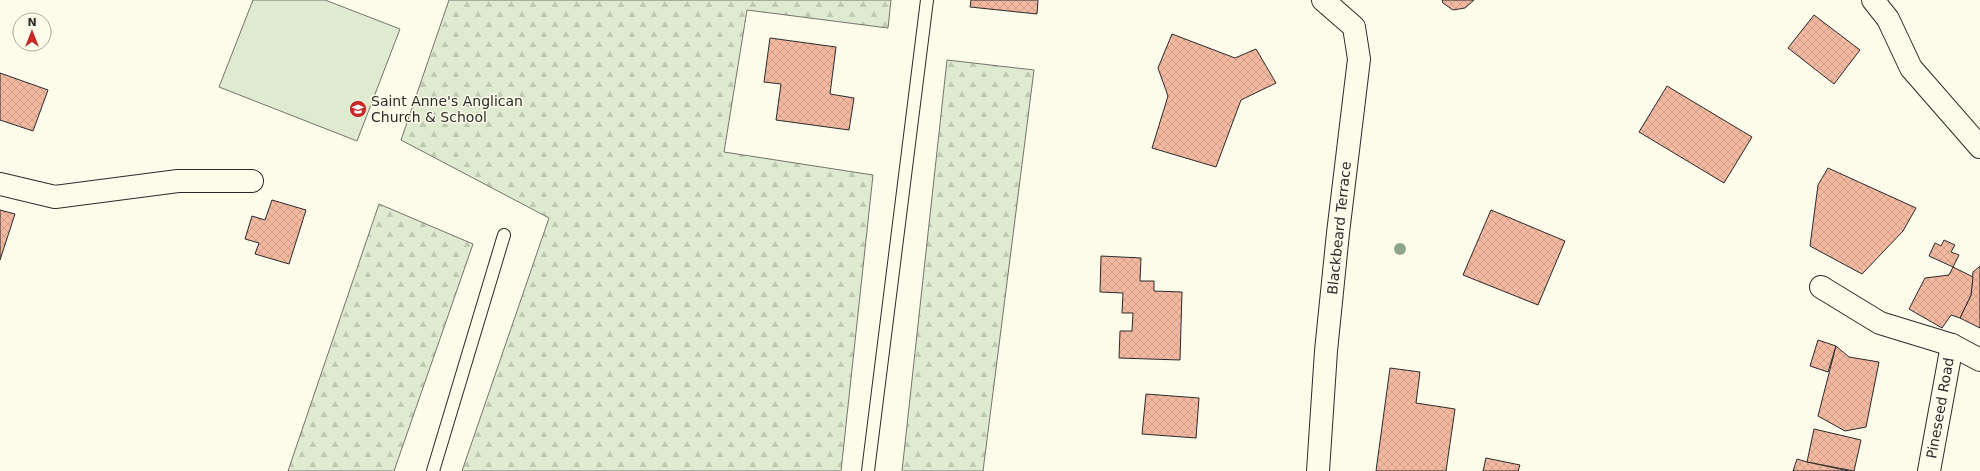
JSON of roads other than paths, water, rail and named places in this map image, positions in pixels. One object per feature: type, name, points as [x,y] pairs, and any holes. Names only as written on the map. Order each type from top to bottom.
[{"type":"street","name":"Blackbeard Terrace","points":[[1318,471],[1332,288],[1359,59],[1354,27],[1323,0]]},
{"type":"street","points":[[1873,0],[1888,19],[1911,68],[1980,147]]},
{"type":"street","points":[[0,184],[56,197],[178,181],[252,181]]},
{"type":"street","name":"Pineseed Road","points":[[1821,287],[1880,323],[1952,345],[1980,360]]},
{"type":"street","name":"Pineseed Road","points":[[1929,471],[1952,345]]},
{"type":"lane","points":[[868,471],[927,0]]},
{"type":"lane","points":[[433,471],[504,235]]},
{"type":"place","name":"Saint Anne's Anglican Church & School","points":[[358,109]]}]
